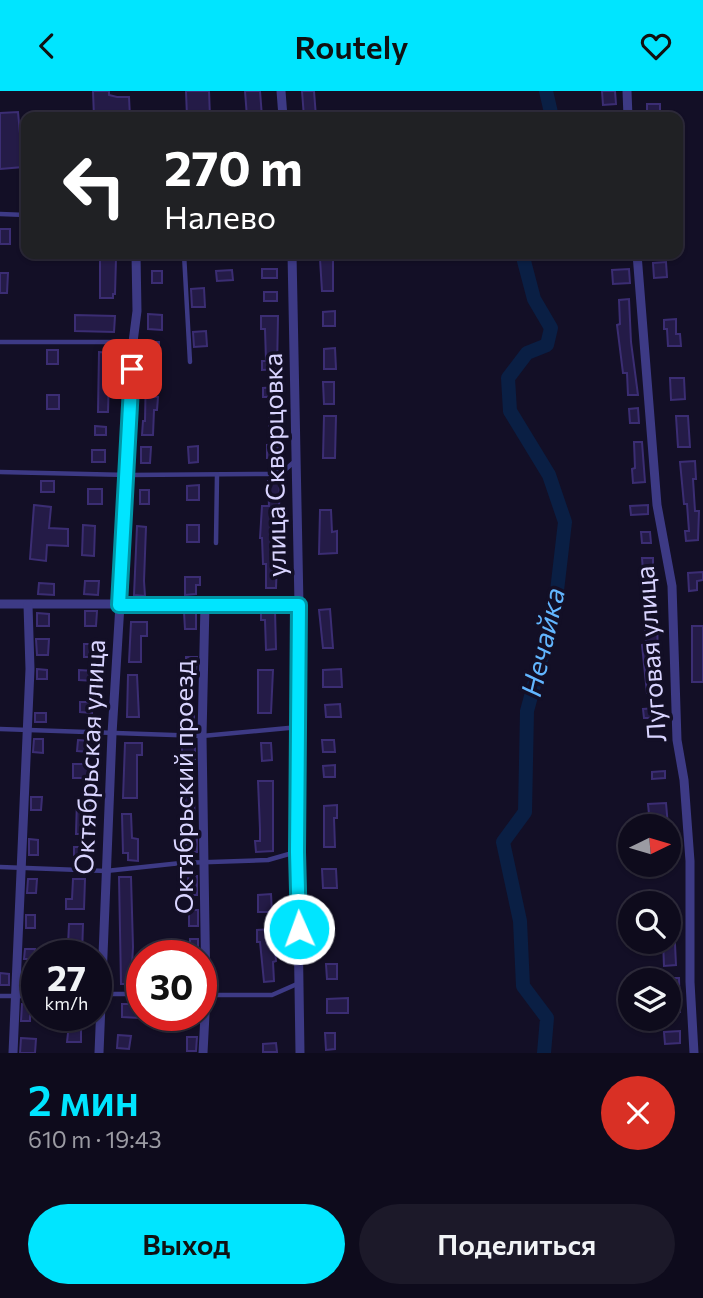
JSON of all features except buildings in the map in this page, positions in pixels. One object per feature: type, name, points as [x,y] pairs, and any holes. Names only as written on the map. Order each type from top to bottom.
[{"type":"street","points":[[281,91],[283,112]]},
{"type":"street","points":[[627,91],[628,112]]},
{"type":"street","name":"Октябрьская улица","points":[[102,940],[133,342],[137,311],[136,259]]},
{"type":"street","name":"улица Скворцовка","points":[[292,259],[299,605],[297,852],[300,1053]]},
{"type":"street","name":"Луговая улица","points":[[637,259],[657,505],[672,586],[676,716],[690,861],[690,982],[694,1053]]},
{"type":"street","points":[[0,604],[205,604]]},
{"type":"street","name":"Октябрьский проезд","points":[[204,940],[202,736],[205,604]]},
{"type":"street","points":[[13,1053],[30,669],[28,605]]},
{"type":"street","name":"Октябрьская улица","points":[[99,1031],[99,1053]]},
{"type":"street","name":"Октябрьский проезд","points":[[203,1031],[203,1053]]},
{"type":"lane","points":[[0,214],[21,215]]},
{"type":"lane","points":[[184,259],[190,362]]},
{"type":"lane","points":[[0,342],[133,342]]},
{"type":"lane","points":[[0,471],[128,475],[269,474],[286,469],[295,462]]},
{"type":"lane","points":[[216,543],[217,475]]},
{"type":"lane","points":[[205,604],[299,605]]},
{"type":"lane","points":[[0,729],[202,736],[299,727]]},
{"type":"lane","points":[[0,867],[106,871],[204,862],[268,860],[297,852]]},
{"type":"lane","points":[[217,995],[272,995],[292,988],[301,981]]},
{"type":"lane","points":[[0,996],[21,996]]},
{"type":"waterway","name":"Нечайка","points":[[546,91],[551,112]]},
{"type":"waterway","name":"Нечайка","points":[[525,259],[534,299],[551,328],[547,345],[527,353],[508,378],[510,411],[549,475],[565,522],[555,608],[527,711],[525,812],[503,842],[520,921],[523,986],[547,1018],[544,1053]]},
{"type":"route","points":[[132,369],[119,605],[299,605],[299,929]]}]
